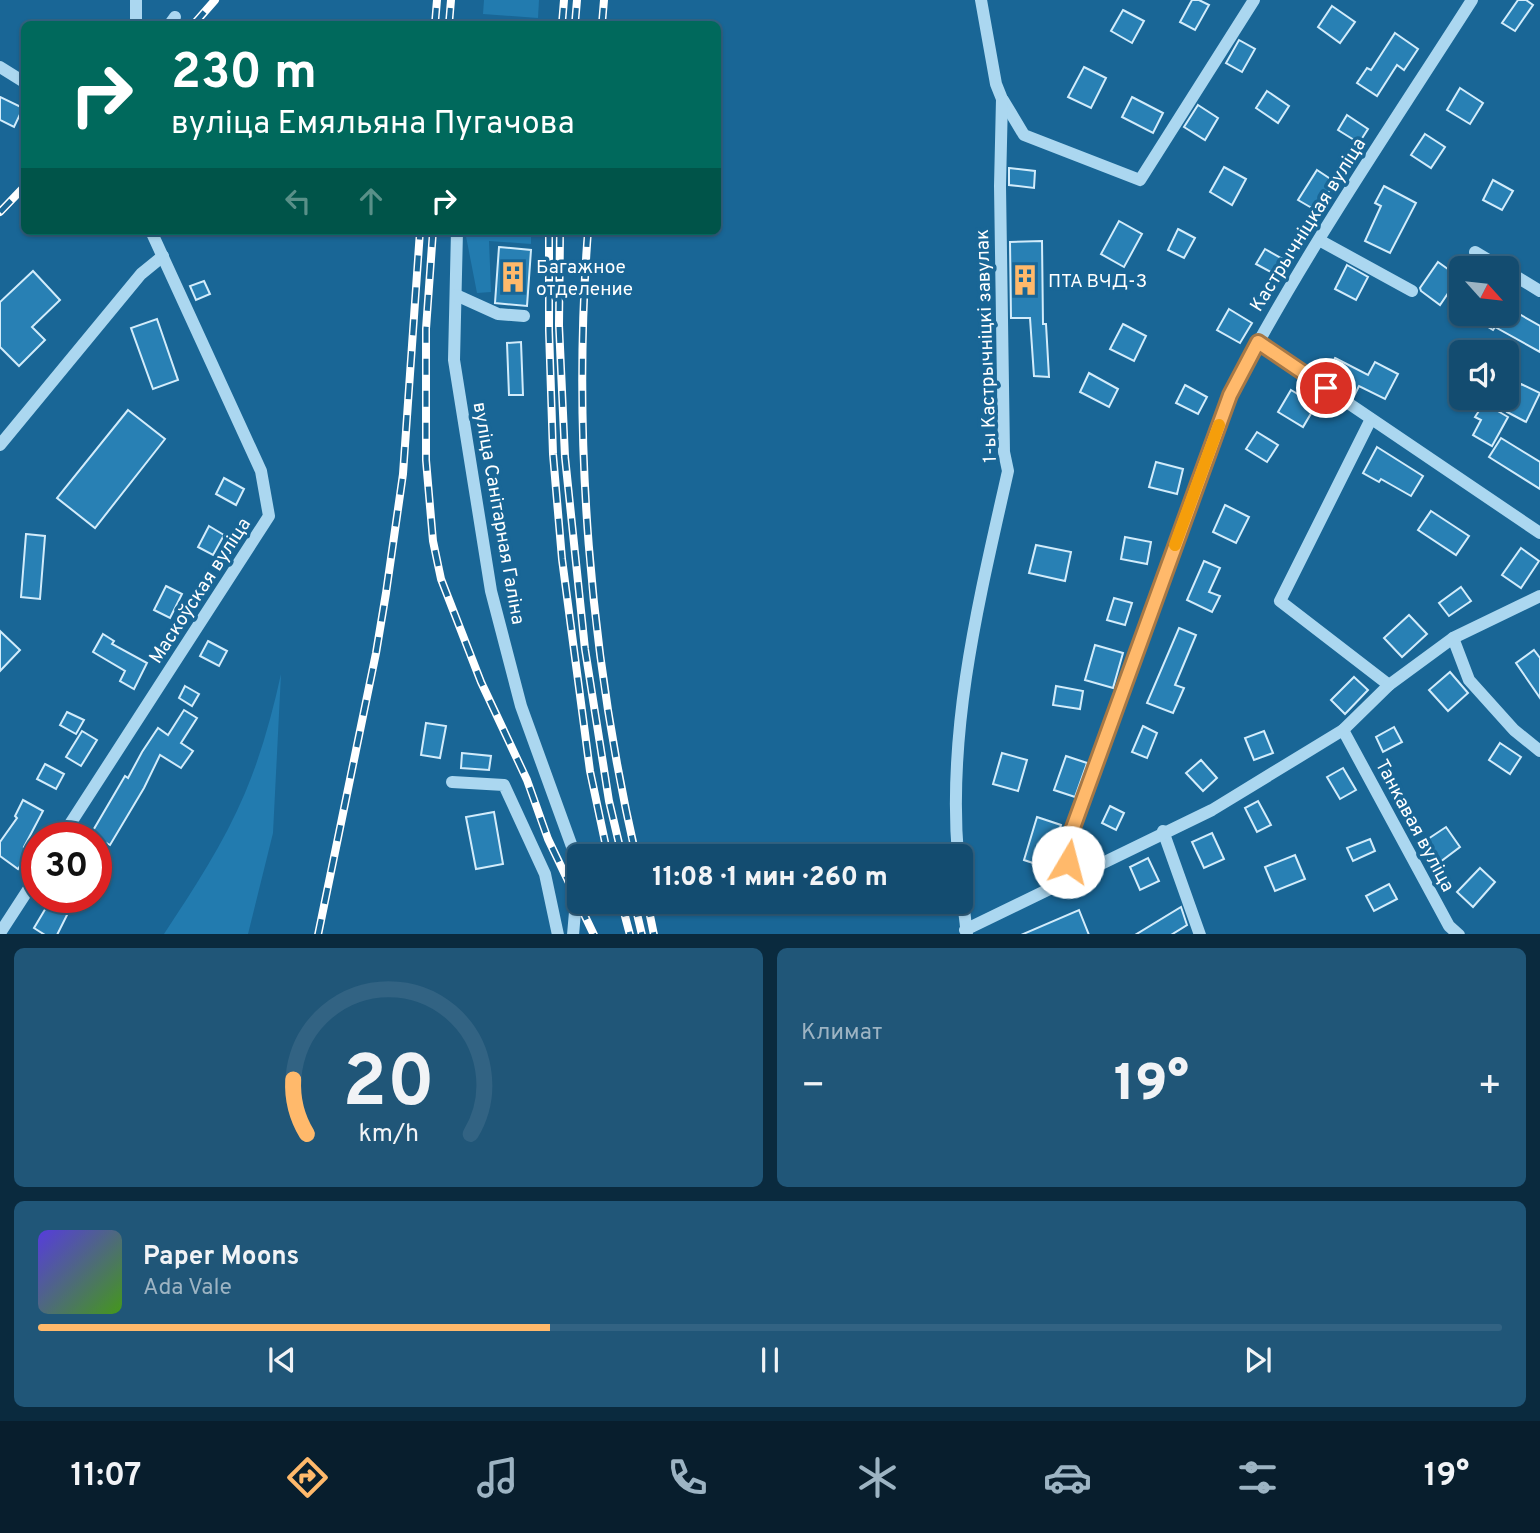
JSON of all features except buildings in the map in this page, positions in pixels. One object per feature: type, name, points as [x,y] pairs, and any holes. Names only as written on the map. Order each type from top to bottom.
[{"type":"street","points":[[136,0],[136,21]]},
{"type":"street","name":"1-ы Кастрычніцкі завулак","points":[[957,844],[957,743],[982,589],[1008,471],[1004,452],[1000,186],[1002,99],[996,84],[981,0]]},
{"type":"street","points":[[1002,99],[1024,135],[1140,180],[1254,0]]},
{"type":"street","name":"Кастрычніцкая вуліца","points":[[1070,877],[1066,847],[1230,395],[1258,342],[1319,240],[1472,0]]},
{"type":"street","points":[[0,67],[21,80]]},
{"type":"street","name":"Маскоўская вуліца","points":[[71,822],[269,516],[261,471],[153,235]]},
{"type":"street","name":"вуліца Санітарная Галіна","points":[[457,235],[454,360],[491,591],[521,706],[579,866],[573,934]]},
{"type":"street","points":[[1319,240],[1412,291]]},
{"type":"street","points":[[1475,252],[1482,256]]},
{"type":"street","points":[[0,445],[141,274],[163,256]]},
{"type":"street","points":[[1519,278],[1540,291]]},
{"type":"street","points":[[456,295],[498,314],[524,316]]},
{"type":"street","points":[[1258,342],[1488,495],[1540,533]]},
{"type":"street","points":[[1371,419],[1280,601],[1389,685]]},
{"type":"street","points":[[964,914],[966,932],[1070,877],[1212,810],[1343,730],[1389,685],[1453,638],[1540,596]]},
{"type":"street","points":[[1453,638],[1469,680],[1514,730],[1540,751]]},
{"type":"street","name":"Танкавая вуліца","points":[[1343,730],[1450,932]]},
{"type":"street","points":[[452,782],[504,785],[545,874],[558,934]]},
{"type":"street","points":[[1163,831],[1200,934]]},
{"type":"street","points":[[0,933],[21,901]]},
{"type":"shaded area","points":[[484,0],[539,0],[538,18],[483,14]]},
{"type":"shaded area","points":[[466,235],[531,235],[531,244],[489,241],[491,292],[477,293]]},
{"type":"shaded area","points":[[281,674],[273,833],[248,934],[164,934],[208,866],[237,812],[261,749]]},
{"type":"railway","points":[[197,21],[215,0]]},
{"type":"railway","points":[[435,21],[437,0]]},
{"type":"railway","points":[[449,21],[451,0]]},
{"type":"railway","points":[[562,21],[564,0]]},
{"type":"railway","points":[[575,21],[577,0]]},
{"type":"railway","points":[[602,21],[604,0]]},
{"type":"railway","points":[[0,212],[21,190]]},
{"type":"railway","points":[[318,934],[386,593],[403,474],[420,235]]},
{"type":"railway","points":[[433,235],[426,329],[426,460],[433,541],[441,579],[481,682],[527,780],[548,839],[594,934]]},
{"type":"railway","points":[[549,235],[553,454],[562,559],[590,771],[605,844]]},
{"type":"railway","points":[[560,235],[559,325],[565,457],[585,649],[609,801],[619,844]]},
{"type":"railway","points":[[588,235],[582,387],[589,545],[607,702],[633,844]]},
{"type":"railway","points":[[624,914],[630,934]]},
{"type":"railway","points":[[637,914],[642,934]]},
{"type":"railway","points":[[650,914],[654,934]]},
{"type":"slow traffic","points":[[1175,545],[1219,425]]},
{"type":"place","name":"Багажное отделение","points":[[513,277]]},
{"type":"place","name":"ПТА ВЧД-3","points":[[1025,280]]},
{"type":"route","points":[[1068,862],[1066,847],[1135,654],[1230,395],[1258,342],[1326,388]]}]
